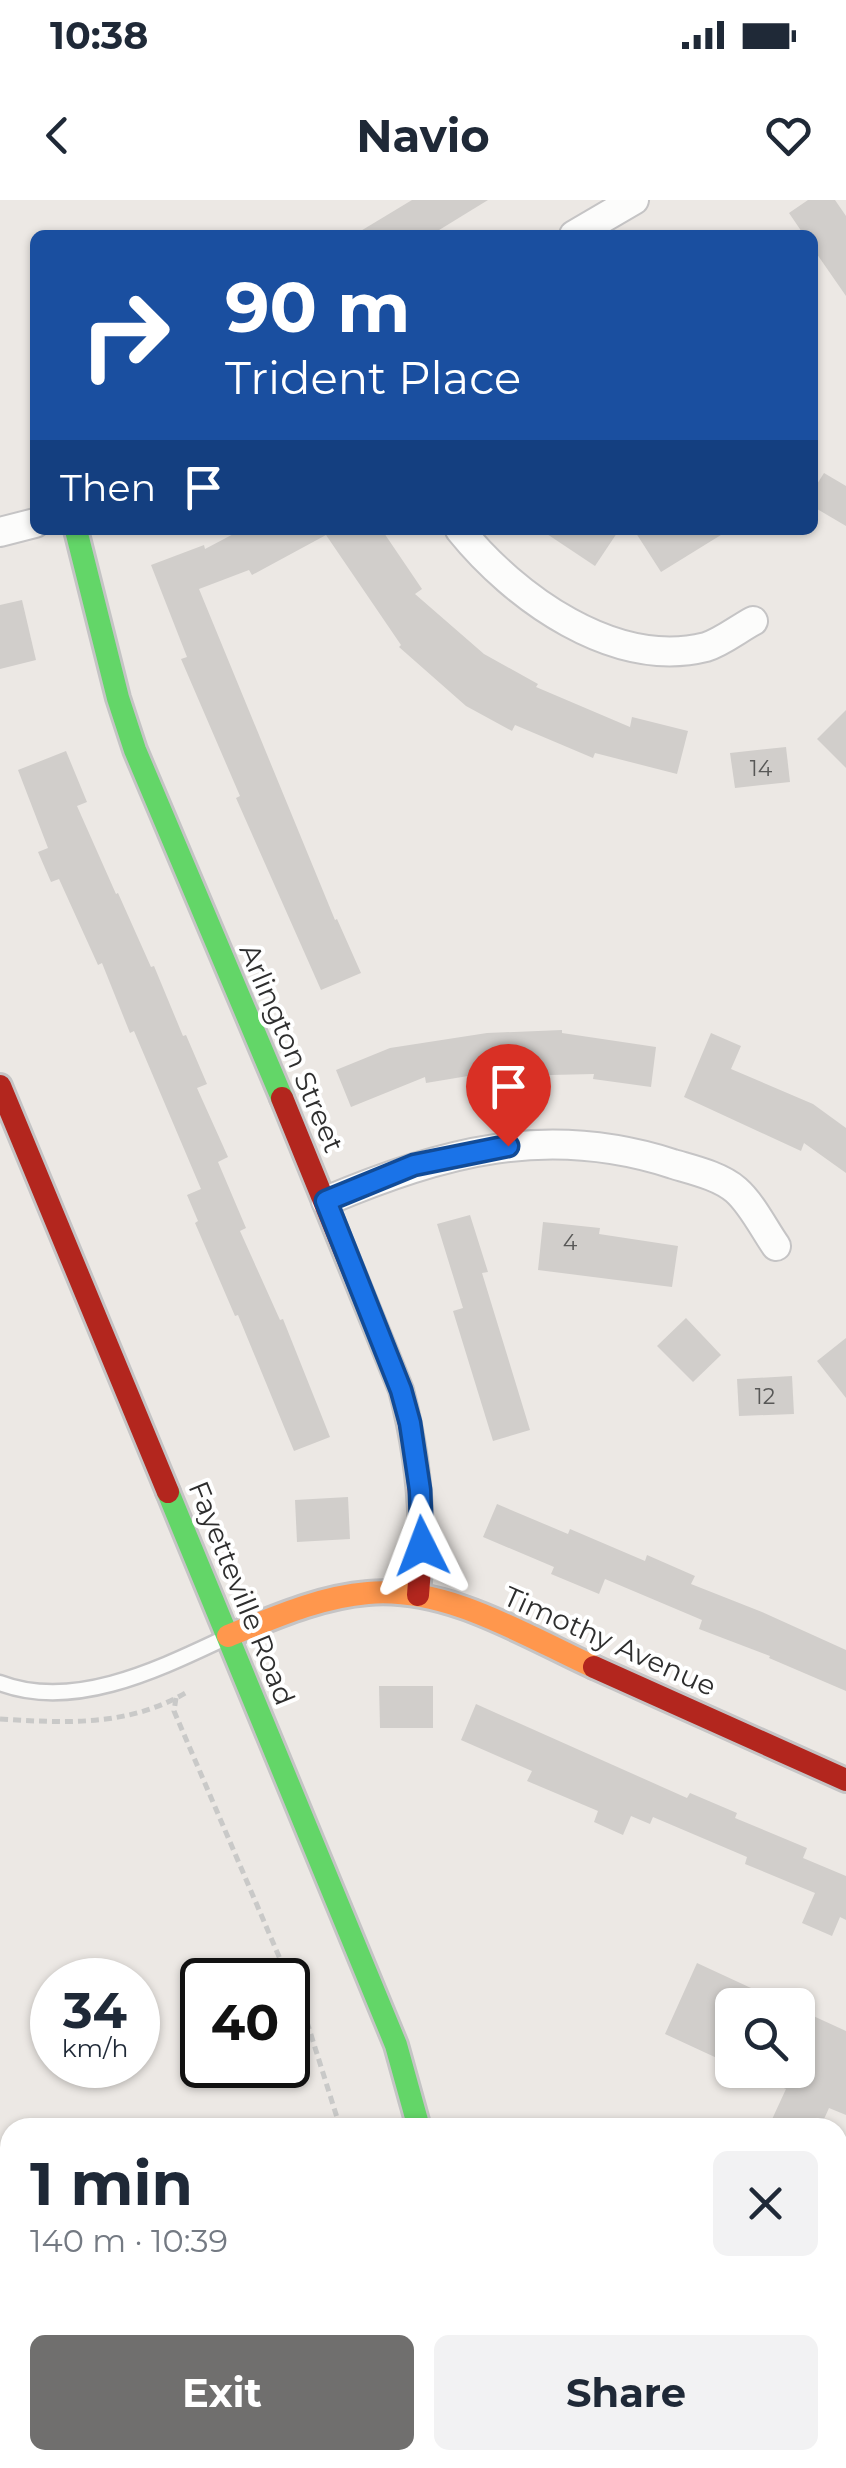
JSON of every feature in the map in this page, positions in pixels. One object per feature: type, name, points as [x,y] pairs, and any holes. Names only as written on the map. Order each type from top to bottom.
[{"type":"street","points":[[583,230],[634,200]]},
{"type":"street","points":[[0,532],[30,523]]},
{"type":"street","name":"Arlington Street","points":[[77,535],[135,750],[326,1201],[401,1390],[410,1423],[421,1509],[418,1595]]},
{"type":"street","points":[[465,535],[506,580],[542,608],[609,640],[653,649],[708,646],[753,621]]},
{"type":"street","name":"Fayetteville Road","points":[[0,1086],[396,2045],[416,2118]]},
{"type":"street","points":[[326,1201],[414,1165],[464,1153],[508,1146],[595,1147],[654,1158],[724,1183],[736,1190],[776,1246]]},
{"type":"street","name":"Timothy Avenue","points":[[228,1636],[338,1597],[374,1591],[418,1595],[470,1611],[846,1780]]},
{"type":"lane","points":[[1,1685],[32,1691],[84,1692],[174,1662],[228,1636]]},
{"type":"path","points":[[0,1719],[92,1723],[187,1692]]},
{"type":"path","points":[[176,1698],[174,1711],[307,2022],[337,2118]]},
{"type":"building","points":[[412,200],[488,200],[439,230],[362,230]]},
{"type":"building","points":[[808,200],[835,200],[846,216],[846,296],[818,256],[818,230],[801,230],[789,213]]},
{"type":"building","points":[[824,473],[846,486],[846,526],[818,510],[818,482]]},
{"type":"building","points":[[232,535],[326,535],[252,575],[249,570],[199,589],[335,920],[361,973],[321,990],[236,798],[240,796],[181,659],[187,657],[151,565],[204,545],[205,549]]},
{"type":"building","points":[[326,535],[385,535],[422,589],[415,594],[484,654],[538,684],[536,687],[630,727],[632,717],[688,731],[677,774],[595,753],[593,758],[515,725],[512,731],[466,706],[401,645]]},
{"type":"building","points":[[548,535],[616,535],[595,566]]},
{"type":"building","points":[[637,535],[721,535],[661,572]]},
{"type":"building","points":[[22,600],[36,660],[0,669],[0,605]]},
{"type":"building","points":[[846,710],[846,768],[817,739]]},
{"type":"building","points":[[786,747],[790,782],[735,788],[730,753]]},
{"type":"building","points":[[66,751],[87,802],[77,806],[207,1084],[197,1088],[228,1157],[218,1162],[246,1228],[240,1231],[280,1320],[283,1319],[330,1437],[294,1451],[195,1223],[198,1221],[187,1195],[201,1189],[134,1031],[130,1033],[102,963],[98,965],[59,879],[51,882],[38,852],[48,848],[18,770]]},
{"type":"building","points":[[562,1030],[656,1047],[651,1087],[593,1079],[594,1074],[504,1076],[504,1070],[426,1083],[425,1077],[351,1107],[336,1070],[390,1048],[487,1033]]},
{"type":"building","points":[[711,1033],[741,1046],[731,1069],[813,1104],[846,1128],[846,1173],[804,1143],[801,1151],[684,1097]]},
{"type":"building","points":[[470,1215],[488,1272],[482,1273],[530,1430],[493,1441],[453,1311],[463,1308],[437,1224]]},
{"type":"building","points":[[543,1222],[600,1228],[599,1234],[678,1246],[672,1287],[538,1270]]},
{"type":"building","points":[[686,1318],[721,1355],[693,1382],[657,1346]]},
{"type":"building","points":[[846,1338],[846,1398],[817,1361]]},
{"type":"building","points":[[792,1376],[794,1414],[739,1416],[737,1379]]},
{"type":"building","points":[[348,1497],[350,1539],[297,1542],[295,1500]]},
{"type":"building","points":[[497,1504],[645,1561],[647,1555],[695,1576],[691,1584],[846,1650],[846,1691],[699,1629],[702,1620],[605,1579],[599,1594],[551,1574],[554,1567],[483,1537]]},
{"type":"building","points":[[379,1686],[433,1686],[433,1728],[380,1728]]},
{"type":"building","points":[[476,1704],[687,1798],[690,1793],[737,1813],[735,1818],[807,1848],[803,1858],[846,1876],[846,1920],[840,1917],[832,1936],[802,1923],[815,1893],[745,1864],[747,1857],[653,1817],[650,1824],[631,1816],[623,1835],[594,1822],[598,1811],[527,1781],[532,1771],[461,1740]]},
{"type":"building","points":[[697,1963],[751,1988],[715,1988],[715,2057],[665,2034]]},
{"type":"building","points":[[815,2017],[846,2031],[846,2115],[829,2108],[824,2118],[773,2118],[786,2089],[815,2088]]},
{"type":"traffic: fast","points":[[77,535],[135,750],[282,1098]]},
{"type":"traffic: fast","points":[[168,1492],[396,2045],[416,2118]]},
{"type":"traffic: slow","points":[[228,1636],[332,1599],[398,1593],[427,1597],[484,1615],[594,1667]]},
{"type":"traffic: jam","points":[[0,1086],[168,1492]]},
{"type":"traffic: jam","points":[[282,1098],[401,1390],[419,1492],[418,1595]]},
{"type":"traffic: jam","points":[[594,1667],[846,1780]]},
{"type":"route","points":[[422,1546],[420,1490],[401,1390],[326,1201],[414,1165],[508,1146]]}]
